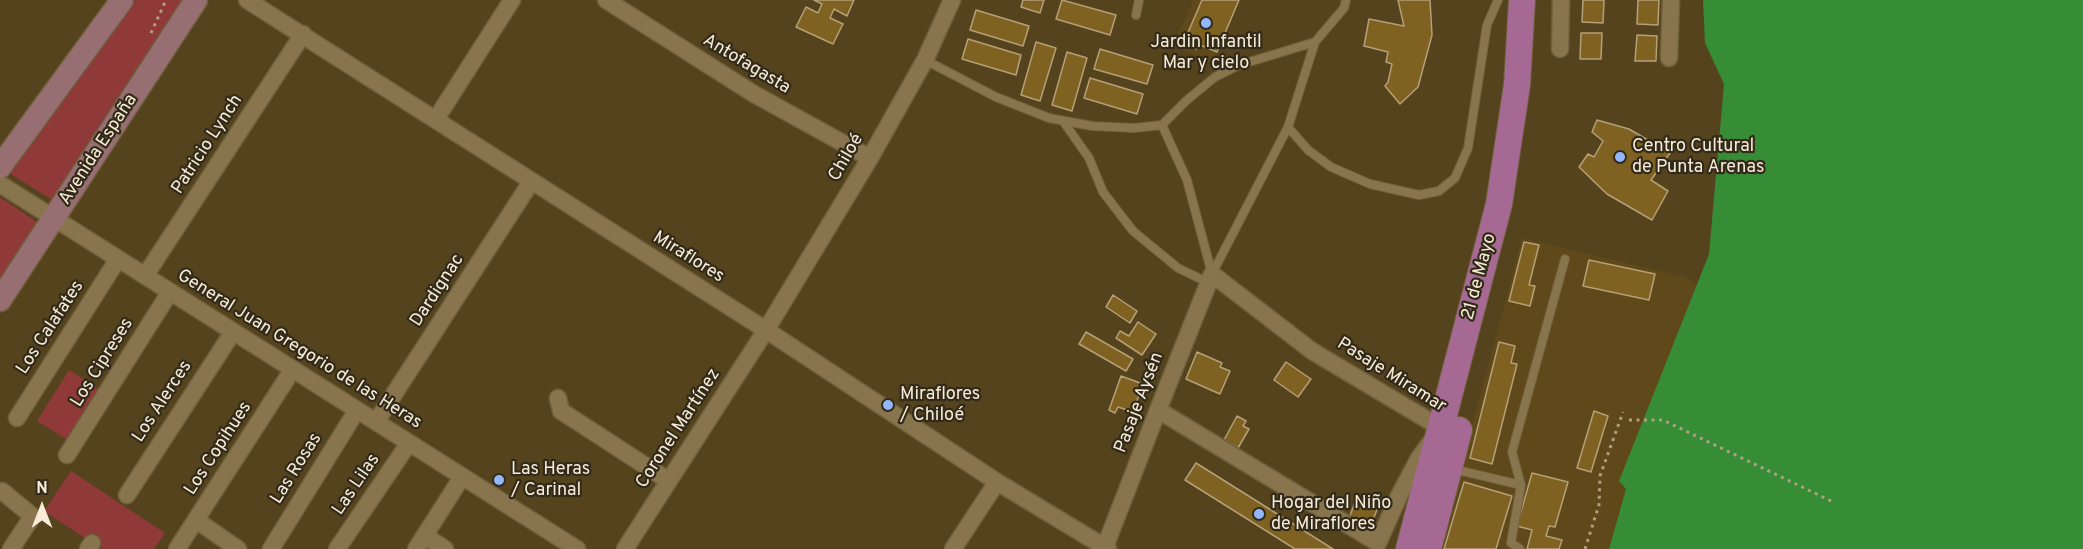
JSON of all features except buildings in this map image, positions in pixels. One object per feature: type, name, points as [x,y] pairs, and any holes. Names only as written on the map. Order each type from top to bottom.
[{"type":"main road","points":[[0,167],[122,0]]},
{"type":"main road","name":"Avenida España","points":[[0,300],[196,0]]},
{"type":"main road","name":"21 de Mayo","points":[[1409,549],[1490,242],[1505,169],[1517,85],[1522,0]]},
{"type":"main road","name":"21 de Mayo","points":[[1428,549],[1506,243],[1521,172],[1533,85],[1538,0]]},
{"type":"street","name":"Miraflores","points":[[247,0],[766,330],[997,482],[1106,548]]},
{"type":"street","points":[[436,119],[512,0]]},
{"type":"street","name":"Antofagasta","points":[[606,0],[754,94],[870,158]]},
{"type":"street","name":"Chiloé","points":[[766,330],[870,158],[925,60],[952,0]]},
{"type":"street","points":[[1560,49],[1561,0]]},
{"type":"street","points":[[1669,58],[1671,0]]},
{"type":"street","name":"Patricio Lynch","points":[[145,276],[303,34]]},
{"type":"street","name":"Dardignac","points":[[376,422],[531,182]]},
{"type":"street","name":"General Juan Gregorio de las Heras","points":[[0,184],[577,549]]},
{"type":"street","name":"Los Calafates","points":[[16,418],[118,259]]},
{"type":"street","name":"Pasaje Miramar","points":[[1158,410],[1377,546],[1414,467],[1442,428],[1312,351],[1211,278]]},
{"type":"street","name":"Pasaje Aysén","points":[[1106,548],[1211,278]]},
{"type":"street","name":"Los Cipreses","points":[[67,455],[170,292]]},
{"type":"street","name":"Coronel Martínez","points":[[625,549],[766,330]]},
{"type":"street","name":"Los Alerces","points":[[127,495],[233,332]]},
{"type":"street","name":"Los Copihues","points":[[177,549],[293,369]]},
{"type":"street","points":[[558,398],[561,411],[669,481]]},
{"type":"street","name":"Las Rosas","points":[[271,549],[357,410]]},
{"type":"street","name":"Las Lilas","points":[[337,549],[409,443]]},
{"type":"street","points":[[445,549],[420,542],[462,477]]},
{"type":"street","points":[[953,549],[997,482]]},
{"type":"street","points":[[2,491],[31,515],[11,549]]},
{"type":"street","points":[[196,520],[238,549]]},
{"type":"lane","points":[[1136,15],[1139,0]]},
{"type":"lane","points":[[1211,278],[1288,127],[1315,42],[1344,8],[1346,0]]},
{"type":"lane","points":[[1288,127],[1308,150],[1331,168],[1370,184],[1419,195],[1439,190],[1455,178],[1468,148],[1487,25],[1498,0]]},
{"type":"lane","points":[[925,60],[996,98],[1063,121],[1092,126],[1134,128],[1162,125],[1186,100],[1215,77],[1239,65],[1315,42]]},
{"type":"lane","points":[[1063,121],[1089,158],[1103,192],[1133,231],[1170,263],[1211,278]]},
{"type":"lane","points":[[1162,125],[1186,180],[1211,278]]},
{"type":"lane","points":[[1520,549],[1510,543],[1521,484],[1512,452],[1565,259]]},
{"type":"lane","points":[[1449,468],[1521,484]]},
{"type":"path","points":[[1585,549],[1599,505],[1600,476],[1623,412]]},
{"type":"path","points":[[1629,420],[1663,420],[1833,502]]},
{"type":"shaded area","points":[[136,0],[184,0],[54,201],[9,173]]},
{"type":"shaded area","name":"Jardin Infantil Mar y cielo","points":[[1193,0],[1239,0],[1213,63],[1173,46]]},
{"type":"shaded area","points":[[1703,0],[2083,0],[2083,549],[1609,549],[1626,489],[1619,481],[1709,254],[1724,84],[1705,43]]},
{"type":"shaded area","points":[[0,197],[40,224],[0,286]]},
{"type":"shaded area","points":[[1522,238],[1689,278],[1696,286],[1620,481],[1626,489],[1609,549],[1439,549]]},
{"type":"shaded area","points":[[69,370],[101,390],[69,441],[37,421]]},
{"type":"shaded area","points":[[71,471],[165,533],[154,549],[102,549],[44,511]]},
{"type":"place","name":"Jardin Infantil Mar y cielo","points":[[1206,23]]},
{"type":"place","name":"Centro Cultural de Punta Arenas","points":[[1620,157]]},
{"type":"place","name":"Miraflores / Chiloé","points":[[888,405]]},
{"type":"place","name":"Las Heras / Carinal","points":[[499,480]]},
{"type":"place","name":"Hogar del Niño de Miraflores","points":[[1259,514]]}]
